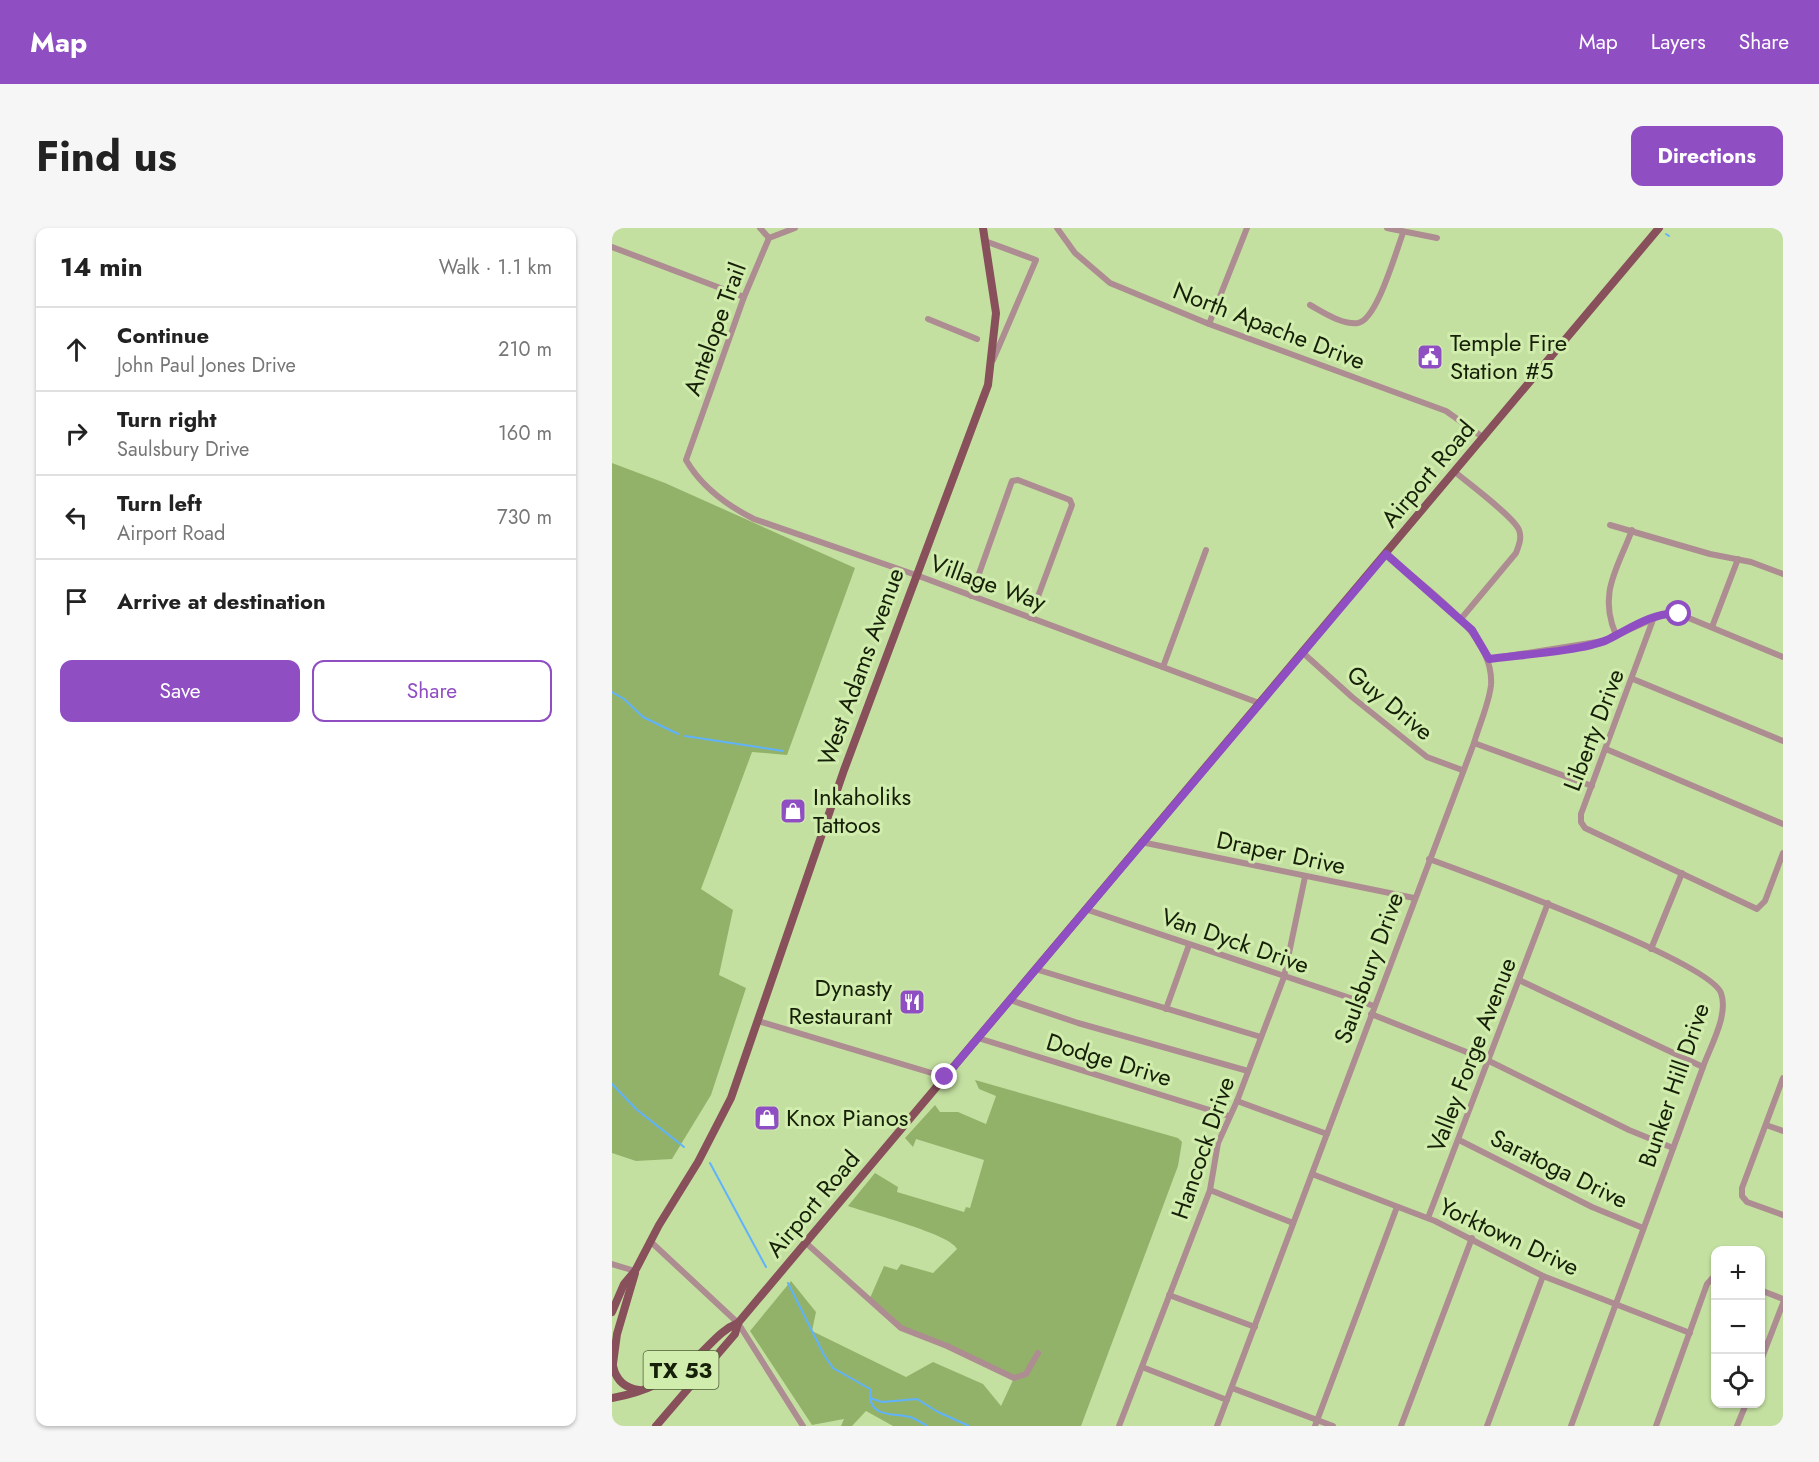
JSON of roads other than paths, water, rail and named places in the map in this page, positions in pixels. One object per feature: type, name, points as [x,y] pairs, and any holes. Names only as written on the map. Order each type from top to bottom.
[{"type":"main road","name":"West Adams Avenue","points":[[613,1367],[617,1334],[635,1271],[650,1241],[698,1162],[731,1098],[844,770],[984,396],[993,360],[996,313],[983,228]]},
{"type":"main road","name":"Airport Road","points":[[612,1398],[644,1390],[687,1366],[720,1333],[738,1323],[1659,228]]},
{"type":"main road","name":"West Adams Avenue","points":[[612,1312],[624,1284],[635,1271]]},
{"type":"main road","name":"Airport Road","points":[[656,1426],[735,1334],[738,1323]]},
{"type":"main road","points":[[613,1367],[623,1384],[635,1390],[644,1390]]},
{"type":"street","points":[[760,228],[769,238]]},
{"type":"street","name":"Antelope Trail","points":[[686,460],[744,297],[769,238],[795,228]]},
{"type":"street","name":"North Apache Drive","points":[[1057,228],[1075,253],[1110,283],[1209,324],[1446,411],[1484,438]]},
{"type":"street","points":[[1209,324],[1247,228]]},
{"type":"street","points":[[1387,228],[1437,238]]},
{"type":"street","points":[[1310,305],[1336,318],[1355,323],[1370,316],[1403,233]]},
{"type":"street","points":[[985,241],[1036,260],[993,360]]},
{"type":"street","points":[[612,247],[744,297]]},
{"type":"street","points":[[928,319],[977,339]]},
{"type":"street","name":"Village Way","points":[[686,460],[694,474],[734,509],[754,519],[916,575],[1259,703]]},
{"type":"street","points":[[1455,472],[1511,518],[1519,529],[1521,541],[1516,553],[1460,620]]},
{"type":"street","points":[[971,596],[1012,481],[1018,480],[1070,500],[1072,505],[1030,618]]},
{"type":"street","points":[[1610,525],[1783,574]]},
{"type":"street","points":[[1616,635],[1609,618],[1608,596],[1632,530]]},
{"type":"street","points":[[1163,667],[1206,550]]},
{"type":"street","name":"Saulsbury Drive","points":[[1217,1426],[1413,898],[1474,743],[1491,686],[1489,659],[1472,630],[1386,554]]},
{"type":"street","points":[[1712,627],[1738,560]]},
{"type":"street","points":[[1489,659],[1589,645],[1669,612],[1712,627],[1783,657]]},
{"type":"street","name":"Liberty Drive","points":[[1654,617],[1581,822],[1585,828],[1682,873]]},
{"type":"street","name":"Guy Drive","points":[[1302,652],[1352,697],[1427,757],[1462,770]]},
{"type":"street","points":[[1633,679],[1783,741]]},
{"type":"street","points":[[1474,743],[1592,786]]},
{"type":"street","points":[[1606,749],[1783,824]]},
{"type":"street","name":"Draper Drive","points":[[1142,842],[1413,898]]},
{"type":"street","points":[[1651,950],[1682,873],[1741,904],[1757,909],[1765,901],[1783,853]]},
{"type":"street","name":"Bunker Hill Drive","points":[[1429,859],[1548,903],[1705,976],[1720,991],[1724,1002],[1703,1067],[1571,1426]]},
{"type":"street","name":"Hancock Drive","points":[[1119,1426],[1210,1190],[1218,1143],[1237,1101],[1284,977],[1305,877]]},
{"type":"street","name":"Valley Forge Avenue","points":[[1428,1218],[1548,903]]},
{"type":"street","name":"Van Dyck Drive","points":[[1085,909],[1374,1006]]},
{"type":"street","points":[[1166,1009],[1190,945]]},
{"type":"street","points":[[1035,969],[1261,1037]]},
{"type":"street","points":[[1519,980],[1703,1067]]},
{"type":"street","points":[[1010,1000],[1078,1023],[1248,1071]]},
{"type":"street","points":[[1371,1014],[1489,1061],[1629,1130],[1673,1148]]},
{"type":"street","points":[[758,1021],[945,1077]]},
{"type":"street","name":"Dodge Drive","points":[[978,1038],[1229,1116]]},
{"type":"street","points":[[1783,1078],[1742,1188],[1742,1196],[1747,1202],[1783,1215]]},
{"type":"street","points":[[1237,1101],[1327,1134]]},
{"type":"street","points":[[1766,1125],[1783,1131]]},
{"type":"street","name":"Saratoga Drive","points":[[1459,1140],[1592,1207],[1643,1228]]},
{"type":"street","name":"Yorktown Drive","points":[[1312,1174],[1428,1218],[1472,1238],[1543,1276],[1690,1334]]},
{"type":"street","points":[[1210,1190],[1293,1223]]},
{"type":"street","points":[[1316,1423],[1397,1207]]},
{"type":"street","points":[[1401,1426],[1472,1238]]},
{"type":"street","points":[[650,1241],[738,1323],[803,1426]]},
{"type":"street","points":[[806,1243],[901,1328],[947,1346],[1014,1378],[1026,1374],[1038,1353]]},
{"type":"street","points":[[612,1264],[635,1271]]},
{"type":"street","points":[[1487,1426],[1543,1276]]},
{"type":"street","points":[[1656,1426],[1707,1284],[1711,1280]]},
{"type":"street","points":[[1764,1354],[1783,1301],[1765,1292]]},
{"type":"street","points":[[1169,1295],[1255,1327]]},
{"type":"street","points":[[1142,1367],[1227,1400]]},
{"type":"street","points":[[1232,1389],[1316,1423],[1333,1426]]},
{"type":"street","points":[[1737,1426],[1744,1408]]},
{"type":"waterway","points":[[612,692],[624,699],[643,717],[678,734]]},
{"type":"waterway","points":[[685,736],[783,751]]},
{"type":"waterway","points":[[612,1084],[636,1109],[684,1147]]},
{"type":"waterway","points":[[710,1163],[766,1267]]},
{"type":"waterway","points":[[788,1283],[824,1355],[833,1368],[870,1389],[870,1398],[882,1402],[917,1399],[938,1412],[969,1426]]},
{"type":"waterway","points":[[870,1398],[872,1404],[880,1412],[910,1417],[927,1426]]},
{"type":"place","name":"Temple Fire Station #5","points":[[1430,357]]},
{"type":"place","name":"Inkaholiks Tattoos","points":[[793,811]]},
{"type":"place","name":"Dynasty Restaurant","points":[[912,1002]]},
{"type":"place","name":"Knox Pianos","points":[[767,1118]]}]
